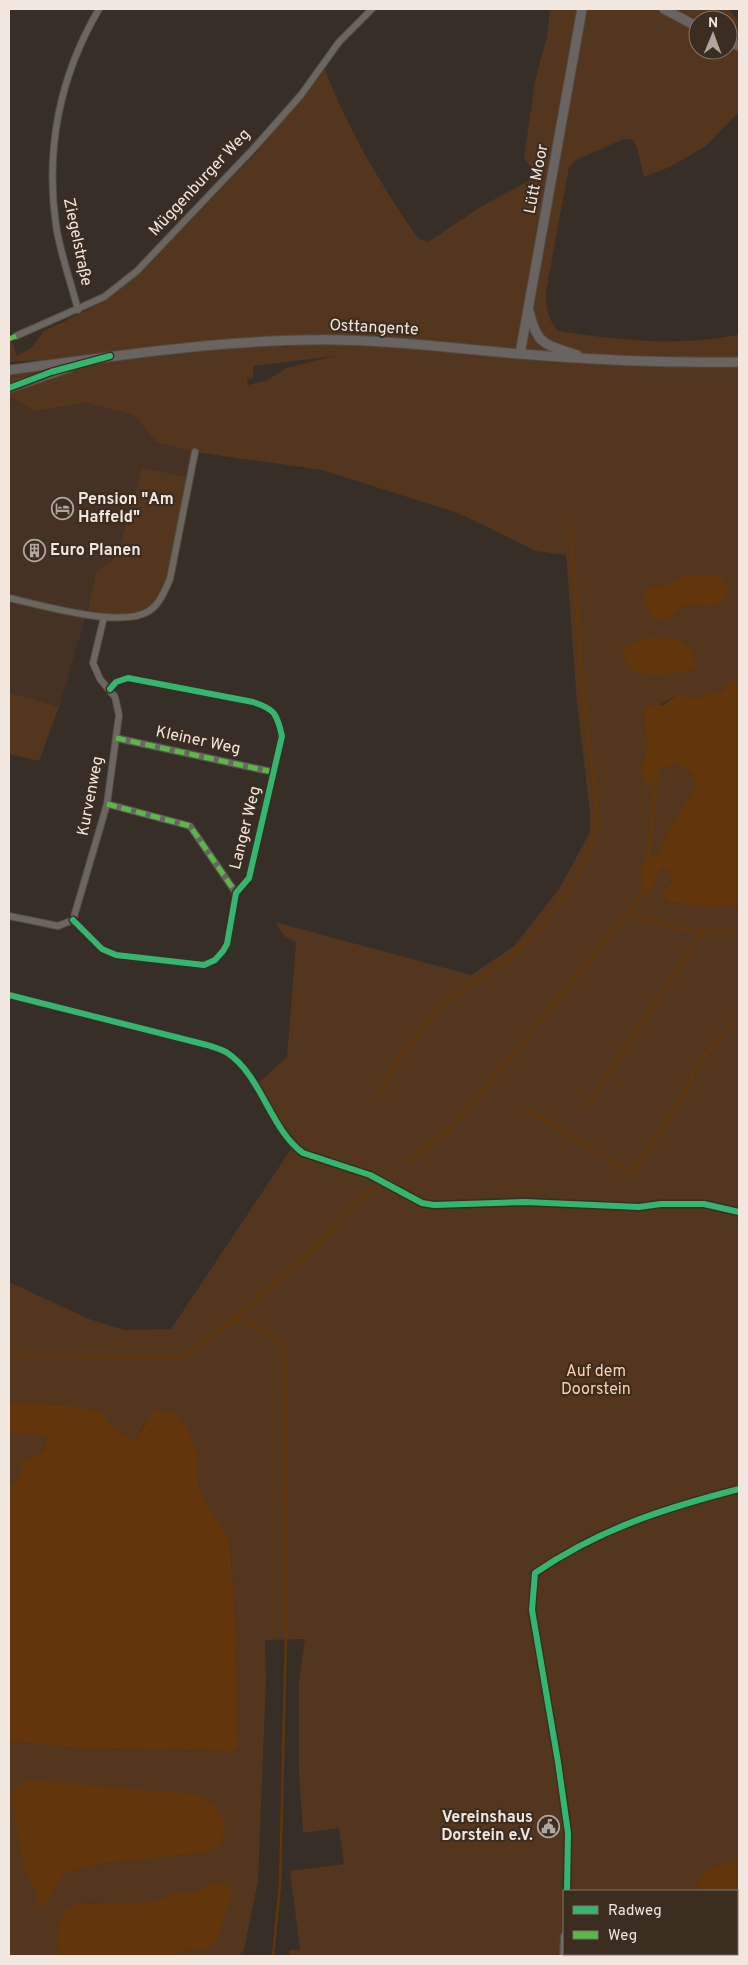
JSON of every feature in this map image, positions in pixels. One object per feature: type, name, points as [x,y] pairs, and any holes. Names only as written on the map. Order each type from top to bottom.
[{"type":"main road","points":[[664,9],[688,21]]},
{"type":"main road","name":"Lütt Moor","points":[[520,354],[583,10]]},
{"type":"main road","points":[[528,308],[534,332],[545,344],[586,358]]},
{"type":"main road","name":"Osttangente","points":[[9,370],[110,356],[245,341],[340,340],[586,358],[676,362],[739,362]]},
{"type":"main road","points":[[9,388],[51,372],[110,356]]},
{"type":"street","name":"Ziegelstraße","points":[[78,310],[56,227],[51,184],[54,132],[65,81],[86,30],[99,9]]},
{"type":"street","name":"Müggenburger Weg","points":[[16,336],[104,297],[138,271],[255,147],[301,95],[338,42],[372,9]]},
{"type":"street","points":[[9,598],[112,619],[130,617],[149,611],[161,598],[170,579],[195,452]]},
{"type":"street","name":"Kurvenweg","points":[[73,920],[107,804],[119,715],[115,697],[100,679],[93,663],[104,617]]},
{"type":"street","name":"Langer Weg","points":[[73,920],[102,949],[116,955],[204,965],[215,960],[227,944],[236,893],[249,878],[282,736],[276,713],[268,706],[128,678],[116,682],[110,689]]},
{"type":"street","name":"Kleiner Weg","points":[[116,738],[273,772]]},
{"type":"street","name":"Langer Weg","points":[[107,804],[190,826],[236,893]]},
{"type":"street","points":[[9,916],[58,926],[73,920]]},
{"type":"street","points":[[9,995],[207,1045],[225,1052],[239,1065],[255,1086],[293,1146],[303,1153],[384,1181],[422,1203],[434,1206],[525,1202],[639,1207],[661,1204],[704,1204],[739,1212]]},
{"type":"street","points":[[567,1890],[568,1833],[532,1610],[535,1573],[562,1554],[600,1534],[649,1514],[739,1489]]},
{"type":"shaded area","points":[[10,397],[34,411],[88,403],[135,416],[156,442],[195,452],[190,478],[142,467],[117,556],[96,572],[85,619],[59,707],[9,692]]},
{"type":"shaded area","points":[[681,576],[720,576],[728,585],[726,600],[707,606],[683,605],[671,617],[653,619],[647,606],[645,589],[667,585]]},
{"type":"shaded area","points":[[651,637],[680,640],[693,650],[695,669],[659,675],[640,673],[633,669],[627,663],[622,648]]},
{"type":"shaded area","points":[[728,681],[739,681],[739,904],[722,907],[668,903],[663,893],[672,884],[670,872],[661,868],[652,890],[643,895],[641,892],[642,866],[648,857],[660,853],[668,830],[696,787],[693,773],[677,764],[658,768],[652,790],[643,776],[641,768],[647,751],[644,713],[647,706],[663,705],[678,695],[696,698],[723,691]]},
{"type":"shaded area","points":[[9,1403],[65,1405],[102,1413],[115,1430],[124,1436],[136,1439],[154,1410],[173,1413],[186,1427],[198,1454],[198,1482],[202,1496],[230,1541],[236,1634],[238,1746],[233,1751],[83,1749],[9,1741],[9,1487],[19,1480],[23,1460],[40,1455],[43,1452],[47,1438],[39,1433],[9,1433]]},
{"type":"shaded area","points":[[27,1780],[199,1795],[213,1806],[225,1823],[222,1841],[217,1847],[201,1853],[86,1866],[63,1875],[45,1906],[40,1908],[36,1891],[24,1868],[13,1809],[12,1798],[16,1789]]},
{"type":"shaded area","points":[[739,1860],[739,1938],[738,1890],[700,1890],[696,1885],[709,1868]]},
{"type":"shaded area","points":[[215,1884],[226,1884],[232,1891],[217,1941],[208,1949],[193,1949],[170,1956],[60,1956],[58,1945],[59,1923],[66,1910],[77,1904],[154,1902],[170,1894],[185,1894]]},
{"type":"green space","name":"Auf dem Doorstein","points":[[550,9],[729,9],[688,10],[688,60],[738,60],[738,21],[739,22],[739,112],[706,146],[670,167],[644,177],[637,147],[632,139],[624,139],[576,160],[569,167],[546,291],[546,302],[551,322],[558,331],[647,341],[714,339],[737,335],[739,332],[739,681],[728,681],[723,691],[696,698],[678,695],[644,713],[647,751],[641,768],[652,789],[658,767],[677,764],[693,773],[696,787],[668,830],[660,853],[648,857],[641,892],[643,894],[652,890],[660,868],[670,872],[672,885],[668,903],[722,907],[739,904],[739,1860],[709,1868],[696,1885],[700,1890],[563,1890],[563,1955],[730,1955],[290,1956],[289,1950],[300,1950],[290,1871],[344,1864],[339,1828],[303,1833],[299,1770],[299,1681],[305,1639],[265,1640],[266,1679],[258,1881],[244,1950],[238,1956],[170,1956],[193,1949],[208,1949],[226,1884],[215,1884],[185,1894],[170,1894],[154,1902],[77,1904],[58,1945],[60,1956],[9,1956],[9,1741],[83,1749],[233,1751],[238,1746],[236,1634],[230,1541],[202,1496],[198,1482],[198,1454],[145,1423],[136,1439],[124,1437],[65,1405],[9,1403],[9,1282],[89,1319],[124,1330],[171,1329],[293,1146],[255,1086],[287,1057],[296,943],[284,936],[275,922],[471,975],[514,946],[559,889],[590,832],[590,812],[577,704],[566,555],[536,551],[458,513],[322,470],[195,452],[156,442],[135,416],[88,403],[34,411],[9,396],[9,370],[54,364],[56,359],[9,362],[9,342],[12,341],[17,356],[31,348],[44,331],[106,301],[140,273],[258,151],[325,69],[354,135],[392,199],[418,238],[428,242],[482,206],[530,180],[531,167],[524,158],[535,81],[547,37]],"holes":[[[335,356],[286,368],[268,380],[248,385],[247,379],[253,378],[253,366]],[[681,576],[720,576],[707,606],[683,605],[671,617],[645,590],[667,585]],[[12,1798],[201,1853],[86,1866],[63,1875],[45,1906],[24,1868]]]},
{"type":"green space","points":[[142,467],[190,478],[170,579],[149,611],[131,617],[87,613],[96,572],[117,556]]},
{"type":"green space","points":[[9,692],[59,707],[39,761],[9,754]]},
{"type":"green space","points":[[9,1433],[39,1433],[47,1438],[42,1453],[33,1466],[22,1478],[9,1487]]},
{"type":"waterway","points":[[381,1093],[396,1061],[444,1002],[509,959],[540,928],[572,886],[590,849],[598,819],[583,692],[570,524]]},
{"type":"waterway","points":[[648,858],[658,767]]},
{"type":"waterway","points":[[408,1161],[449,1129],[481,1093],[644,893]]},
{"type":"waterway","points":[[630,913],[669,926],[698,932],[726,933],[739,931]]},
{"type":"waterway","points":[[584,1111],[703,931]]},
{"type":"waterway","points":[[527,1109],[630,1173],[646,1153],[686,1091],[695,1068],[739,1015]]},
{"type":"waterway","points":[[9,1356],[183,1358],[232,1321],[312,1250],[372,1188]]},
{"type":"waterway","points":[[232,1321],[255,1325],[273,1336],[285,1347],[286,1633],[280,1885],[273,1956]]},
{"type":"marked path","points":[[9,339],[16,336]]},
{"type":"marked path","points":[[116,738],[273,772],[272,776]]},
{"type":"marked path","points":[[107,804],[190,826],[236,893]]},
{"type":"cycle path","points":[[9,388],[51,372],[110,356]]},
{"type":"cycle path","points":[[73,920],[102,949],[116,955],[204,965],[215,960],[227,944],[236,893],[249,878],[282,736],[274,713],[266,707],[253,702],[128,678],[116,682],[110,689]]},
{"type":"cycle path","points":[[9,995],[207,1045],[226,1052],[248,1074],[282,1130],[303,1153],[370,1175],[422,1203],[434,1205],[525,1202],[639,1207],[661,1204],[704,1204],[739,1212]]},
{"type":"cycle path","points":[[567,1890],[568,1833],[532,1610],[535,1573],[583,1544],[608,1532],[659,1512],[739,1489]]},
{"type":"place","name":"Pension \"Am Haffeld\"","points":[[62,509]]},
{"type":"place","name":"Euro Planen","points":[[34,551]]},
{"type":"place","name":"Vereinshaus Dorstein e.V.","points":[[549,1827]]}]
